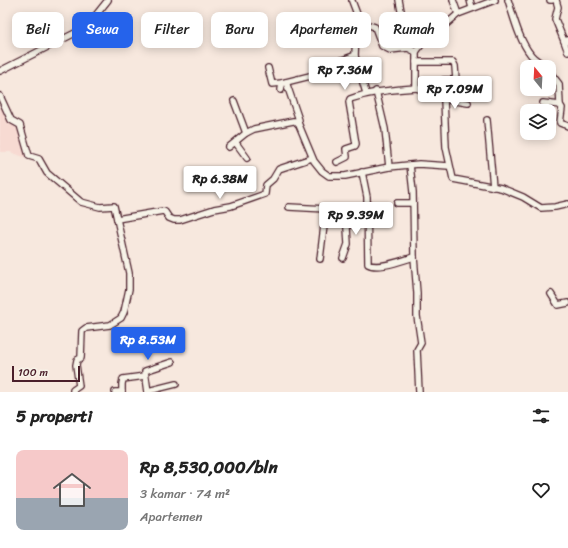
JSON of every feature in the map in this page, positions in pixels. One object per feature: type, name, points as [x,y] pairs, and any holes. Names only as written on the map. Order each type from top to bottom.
[{"type":"street","points":[[0,71],[80,31],[108,0]]},
{"type":"street","points":[[399,0],[401,12]]},
{"type":"street","points":[[454,0],[458,14]]},
{"type":"street","points":[[470,0],[472,8]]},
{"type":"street","points":[[416,88],[416,52],[424,41],[458,14],[495,0]]},
{"type":"street","points":[[508,0],[519,31],[531,56],[536,60]]},
{"type":"street","points":[[556,0],[558,7],[555,19],[566,41],[568,52]]},
{"type":"street","points":[[352,1],[357,12]]},
{"type":"street","points":[[371,26],[375,27],[379,38]]},
{"type":"street","points":[[355,48],[355,56],[366,93]]},
{"type":"street","points":[[386,48],[390,50],[408,48],[416,52]]},
{"type":"street","points":[[268,68],[272,84],[322,73],[337,62],[355,56]]},
{"type":"street","points":[[416,62],[454,62],[456,80],[444,80]]},
{"type":"street","points":[[556,79],[559,84],[560,105],[562,108],[560,124],[568,126]]},
{"type":"street","points":[[281,90],[284,82]]},
{"type":"street","points":[[284,82],[299,120],[297,122],[312,158],[329,176],[345,176],[389,167],[410,165],[449,166]]},
{"type":"street","points":[[337,162],[348,158],[346,149],[355,146],[356,144],[352,127],[349,102],[350,99],[376,91],[416,88],[438,95],[444,100],[468,103]]},
{"type":"street","points":[[376,91],[385,129],[389,167]]},
{"type":"street","points":[[0,96],[11,120],[20,125],[29,156],[39,158],[47,173],[81,202],[100,207],[114,206],[129,273],[130,284],[124,312],[121,318],[110,325],[84,329],[82,331],[81,358],[77,360],[76,365],[79,386],[72,392]]},
{"type":"street","points":[[444,100],[445,138],[449,166],[453,179],[508,190],[541,208],[568,204]]},
{"type":"street","points":[[234,101],[246,133]]},
{"type":"street","points":[[542,103],[560,105]]},
{"type":"street","points":[[487,120],[493,187]]},
{"type":"street","points":[[229,147],[236,143],[246,133],[267,126],[291,121],[297,122]]},
{"type":"street","points":[[236,143],[247,158]]},
{"type":"street","points":[[117,219],[163,211],[169,218],[177,220],[214,209],[231,206],[265,194],[266,185],[273,179],[279,169],[312,158]]},
{"type":"street","points":[[410,165],[413,203],[414,257],[418,293],[417,316],[421,343],[418,350],[419,392]]},
{"type":"street","points":[[362,172],[367,197],[368,264],[381,266],[414,257]]},
{"type":"street","points":[[397,203],[413,203]]},
{"type":"street","points":[[289,208],[367,212]]},
{"type":"street","points":[[320,259],[326,209]]},
{"type":"street","points":[[343,258],[348,244],[346,211]]},
{"type":"street","points":[[551,294],[558,305],[568,303]]},
{"type":"street","points":[[172,362],[146,370],[145,376],[148,392],[176,384]]},
{"type":"street","points":[[115,392],[122,392],[123,379],[145,376]]},
{"type":"shaded area","points":[[3,105],[18,126],[27,158],[10,152],[0,152],[0,106]]}]
